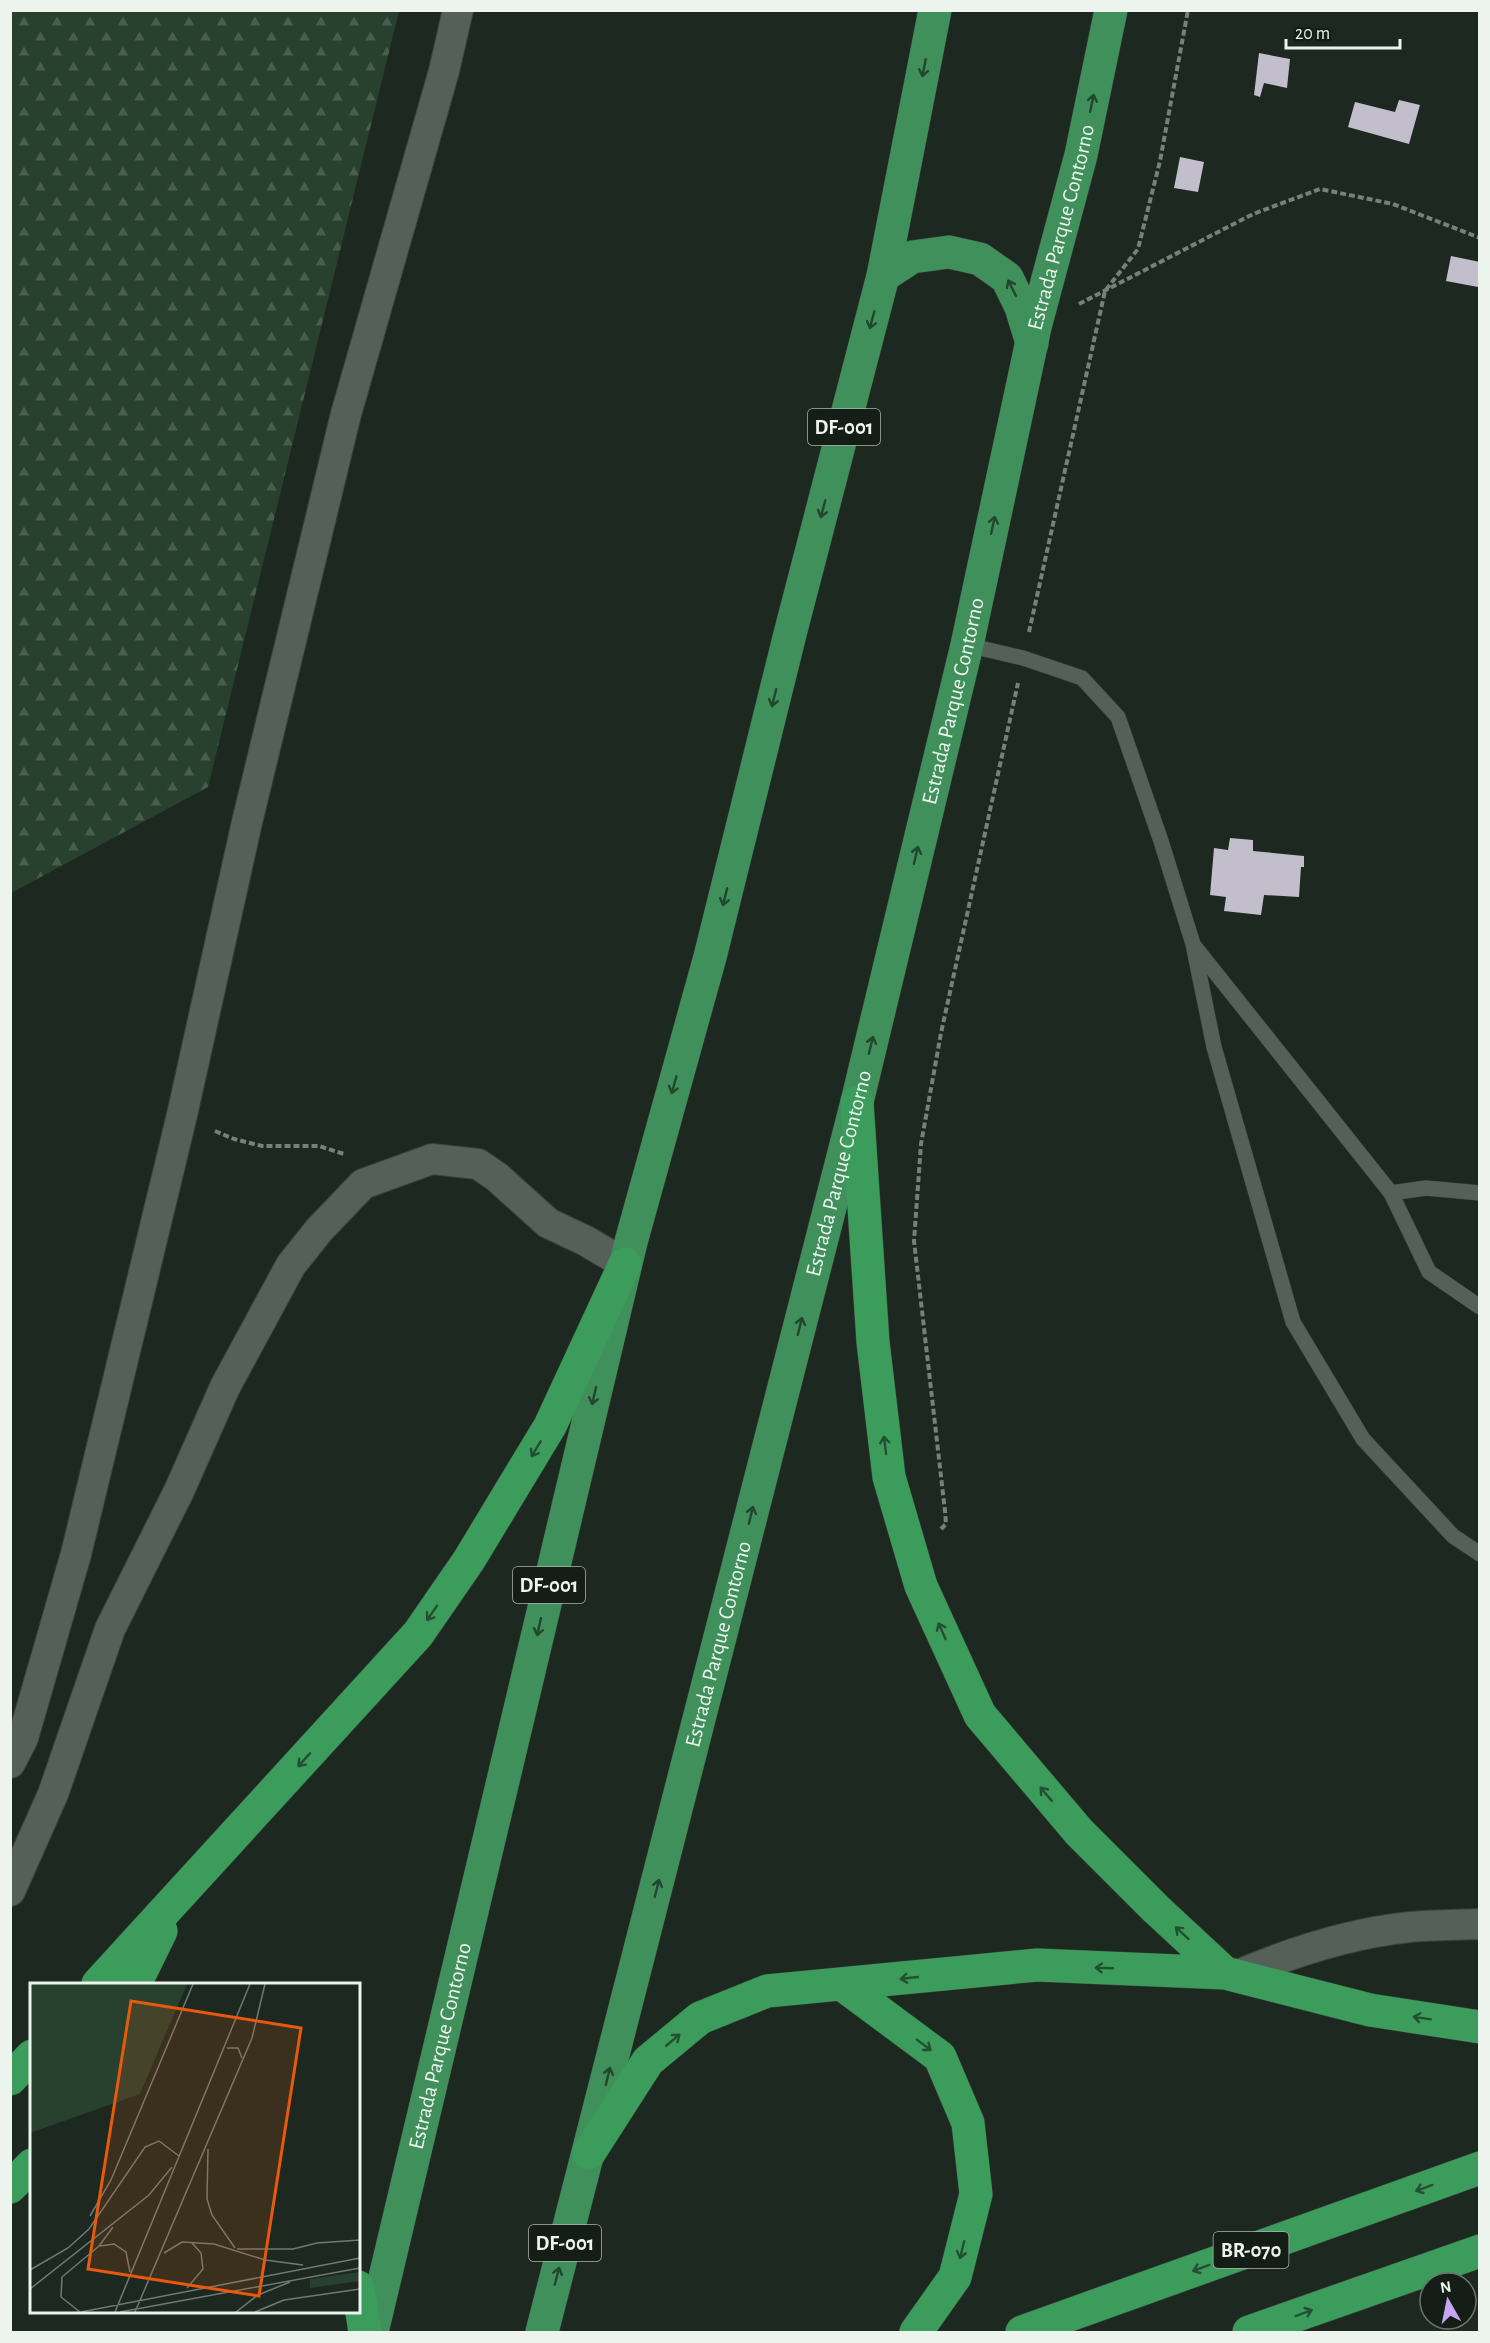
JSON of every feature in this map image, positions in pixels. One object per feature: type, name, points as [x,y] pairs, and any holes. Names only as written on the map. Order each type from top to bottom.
[{"type":"highway","name":"Estrada Parque Contorno","points":[[372,2332],[625,1264],[710,957],[790,634],[883,276],[935,10]]},
{"type":"highway","name":"Estrada Parque Contorno","points":[[542,2332],[857,1102],[967,645],[1034,335],[1081,155],[1111,10]]},
{"type":"highway","points":[[883,276],[912,257],[949,252],[980,259],[1007,278],[1034,335]]},
{"type":"highway","points":[[857,1102],[873,1342],[889,1477],[921,1586],[980,1715],[1079,1832],[1156,1909],[1231,1974]]},
{"type":"highway","points":[[99,1983],[418,1634],[469,1560],[550,1426],[625,1264]]},
{"type":"highway","points":[[135,1983],[176,1900]]},
{"type":"highway","points":[[589,2154],[648,2061],[700,2018],[766,1991],[1037,1965],[1231,1974],[1370,2010],[1479,2027]]},
{"type":"highway","points":[[843,1985],[940,2057],[968,2123],[976,2194],[958,2267],[955,2277],[916,2332]]},
{"type":"highway","points":[[10,2079],[30,2058]]},
{"type":"highway","points":[[10,2187],[30,2166]]},
{"type":"highway","name":"BR-070","points":[[1022,2332],[1479,2168]]},
{"type":"highway","points":[[1249,2332],[1479,2251]]},
{"type":"highway","points":[[360,2300],[365,2332]]},
{"type":"street","points":[[10,1763],[23,1738],[76,1554],[182,1115],[247,822],[346,414],[444,71],[458,10]]},
{"type":"street","points":[[10,1891],[53,1794],[111,1629],[179,1491],[225,1387],[291,1265],[319,1230],[363,1184],[432,1159],[478,1164],[497,1177],[548,1223],[586,1241],[625,1264]]},
{"type":"street","points":[[1231,1974],[1296,1951],[1348,1939],[1409,1927],[1479,1924]]},
{"type":"lane","points":[[967,645],[1023,658],[1082,678],[1118,717],[1161,841],[1193,944],[1215,1047],[1293,1322],[1362,1439],[1453,1536],[1479,1554]]},
{"type":"lane","points":[[1193,944],[1391,1193],[1429,1272],[1479,1307]]},
{"type":"lane","points":[[1391,1193],[1426,1188],[1479,1193]]},
{"type":"path","points":[[910,1547],[935,1535],[945,1524],[914,1241],[921,1144],[941,1033],[1105,291],[1138,249],[1160,161],[1188,10]]},
{"type":"path","points":[[1034,335],[1105,291],[1253,214],[1320,189],[1393,204],[1479,238]]},
{"type":"path","points":[[182,1115],[234,1139],[262,1146],[319,1146],[355,1157],[393,1173]]},
{"type":"green space","points":[[11,10],[399,11],[208,787],[11,893]]},
{"type":"building","points":[[1259,53],[1290,59],[1287,88],[1264,83],[1260,97],[1254,95]]},
{"type":"building","points":[[1399,100],[1420,105],[1409,144],[1348,127],[1355,102],[1395,112]]},
{"type":"building","points":[[1180,157],[1204,162],[1198,192],[1174,188]]},
{"type":"building","points":[[1451,256],[1480,262],[1478,287],[1446,281]]},
{"type":"building","points":[[1230,838],[1253,840],[1253,851],[1304,856],[1299,897],[1264,895],[1261,915],[1224,911],[1226,897],[1210,895],[1214,848],[1228,850]]}]
